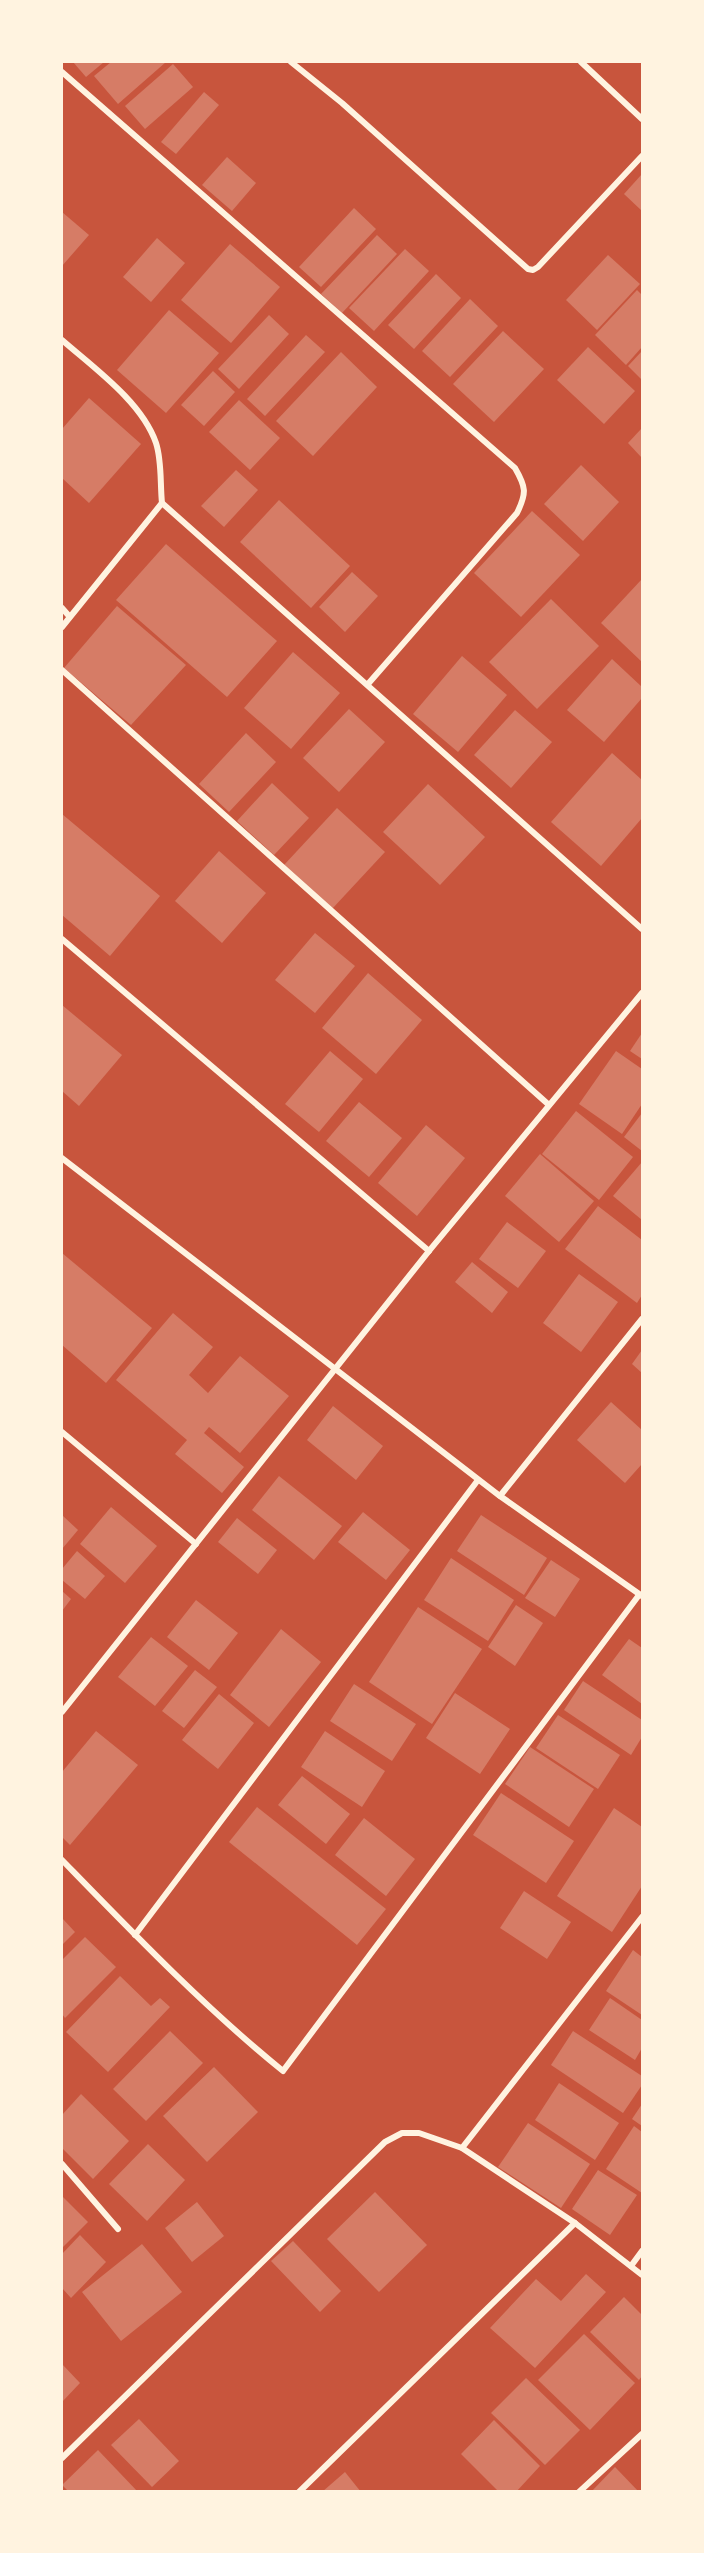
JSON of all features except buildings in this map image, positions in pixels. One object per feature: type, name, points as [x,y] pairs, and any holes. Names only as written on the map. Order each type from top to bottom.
[{"type":"street","points":[[291,62],[342,103],[533,270],[642,156]]},
{"type":"street","points":[[581,62],[642,119]]},
{"type":"street","points":[[62,72],[515,468],[523,482],[524,497],[517,513],[368,684]]},
{"type":"street","points":[[62,340],[109,381],[142,416],[156,444],[162,503],[642,929]]},
{"type":"street","points":[[62,627],[162,503]]},
{"type":"street","points":[[62,608],[69,616]]},
{"type":"street","points":[[62,670],[549,1105]]},
{"type":"street","points":[[62,939],[429,1251]]},
{"type":"street","points":[[62,1710],[429,1251],[642,993]]},
{"type":"street","points":[[62,1158],[478,1480],[641,1596],[283,2071],[257,2050],[135,1935],[62,1860]]},
{"type":"street","points":[[500,1496],[642,1319]]},
{"type":"street","points":[[62,1432],[196,1544]]},
{"type":"street","points":[[135,1935],[478,1480]]},
{"type":"street","points":[[462,2148],[642,1917]]},
{"type":"street","points":[[62,2458],[386,2142],[402,2133],[419,2133],[462,2148],[575,2223],[642,2275]]},
{"type":"street","points":[[62,2164],[118,2229]]},
{"type":"street","points":[[299,2492],[575,2223]]},
{"type":"street","points":[[631,2266],[642,2251]]},
{"type":"street","points":[[579,2492],[642,2434]]}]
